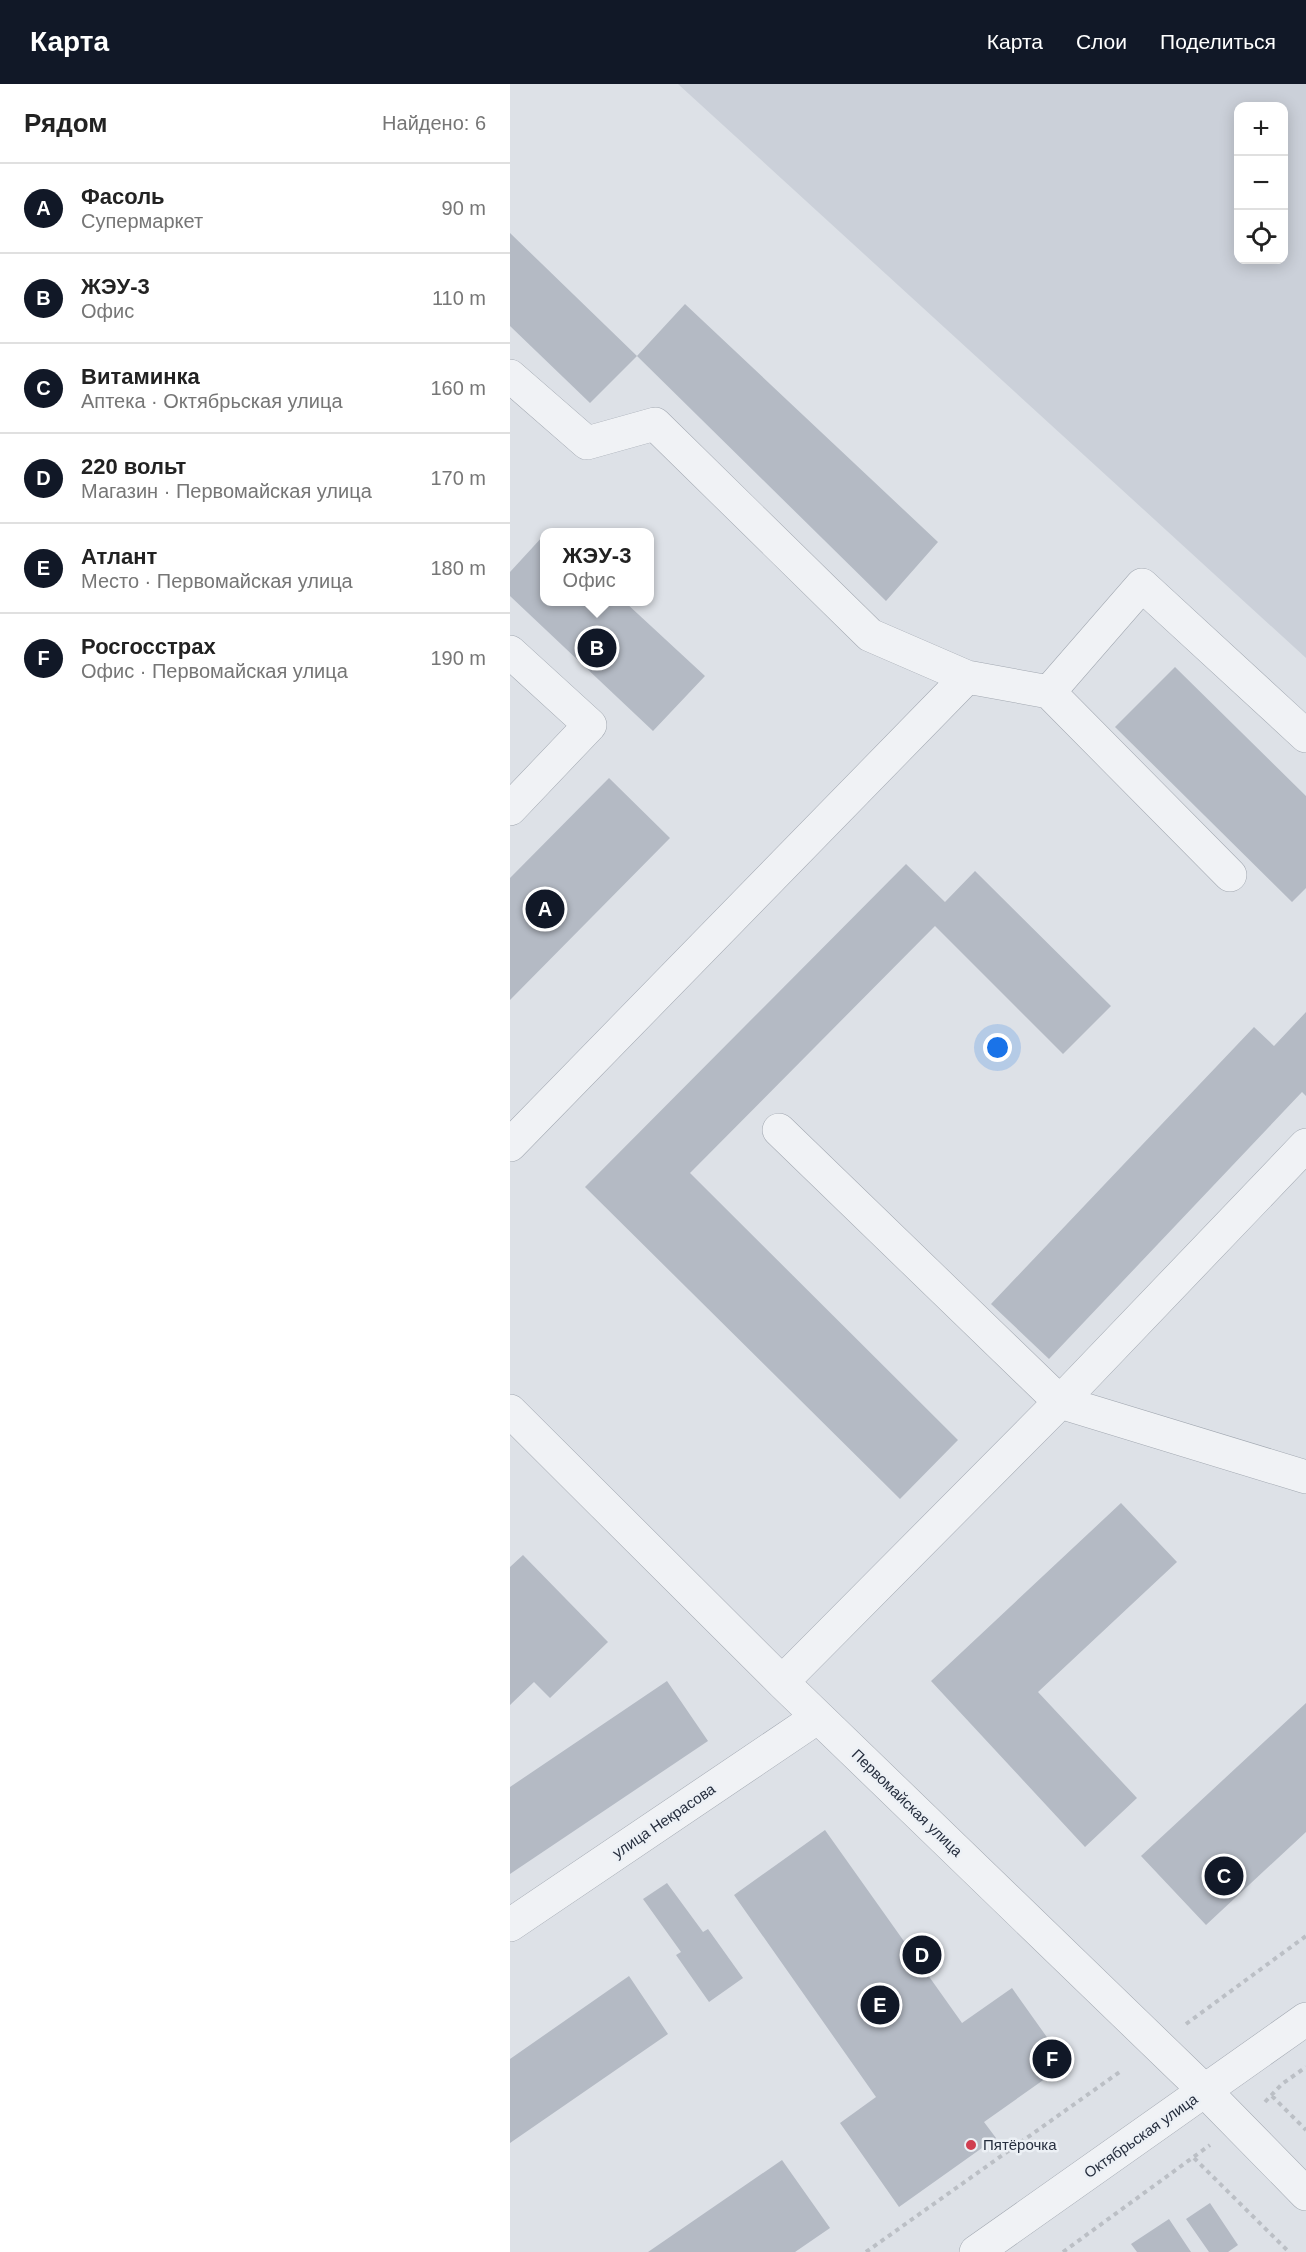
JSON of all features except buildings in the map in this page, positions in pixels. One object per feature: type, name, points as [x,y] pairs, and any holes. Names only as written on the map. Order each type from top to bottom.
[{"type":"street","points":[[510,376],[587,443],[654,424],[870,634],[967,677],[1049,692],[1230,875]]},
{"type":"street","points":[[1049,692],[1142,585],[1306,736]]},
{"type":"street","points":[[510,652],[590,725],[510,809]]},
{"type":"street","points":[[510,1145],[967,677]]},
{"type":"street","points":[[778,1130],[1060,1402],[1306,1477]]},
{"type":"street","points":[[782,1682],[1060,1402],[1306,1146]]},
{"type":"street","name":"Первомайская улица","points":[[510,1411],[782,1682],[1205,2091],[1306,2194]]},
{"type":"street","name":"улица Некрасова","points":[[510,1925],[818,1717]]},
{"type":"street","name":"Октябрьская улица","points":[[976,2252],[1306,2019]]},
{"type":"path","points":[[1185,2024],[1306,1936]]},
{"type":"path","points":[[1306,2067],[1282,2084],[1272,2096],[1306,2130]]},
{"type":"path","points":[[866,2252],[1120,2071]]},
{"type":"path","points":[[1063,2252],[1211,2145]]},
{"type":"path","points":[[1194,2158],[1289,2252]]},
{"type":"shaded area","points":[[678,84],[1306,84],[1306,658]]},
{"type":"place","name":"ЖЭУ-3","points":[[597,648]]},
{"type":"place","name":"Фасоль","points":[[545,909]]},
{"type":"place","name":"Витаминка","points":[[1224,1876]]},
{"type":"place","name":"220 вольт","points":[[922,1955]]},
{"type":"place","name":"Атлант","points":[[880,2005]]},
{"type":"place","name":"Росгосстрах","points":[[1052,2059]]},
{"type":"place","name":"Пятёрочка","points":[[971,2145]]}]
